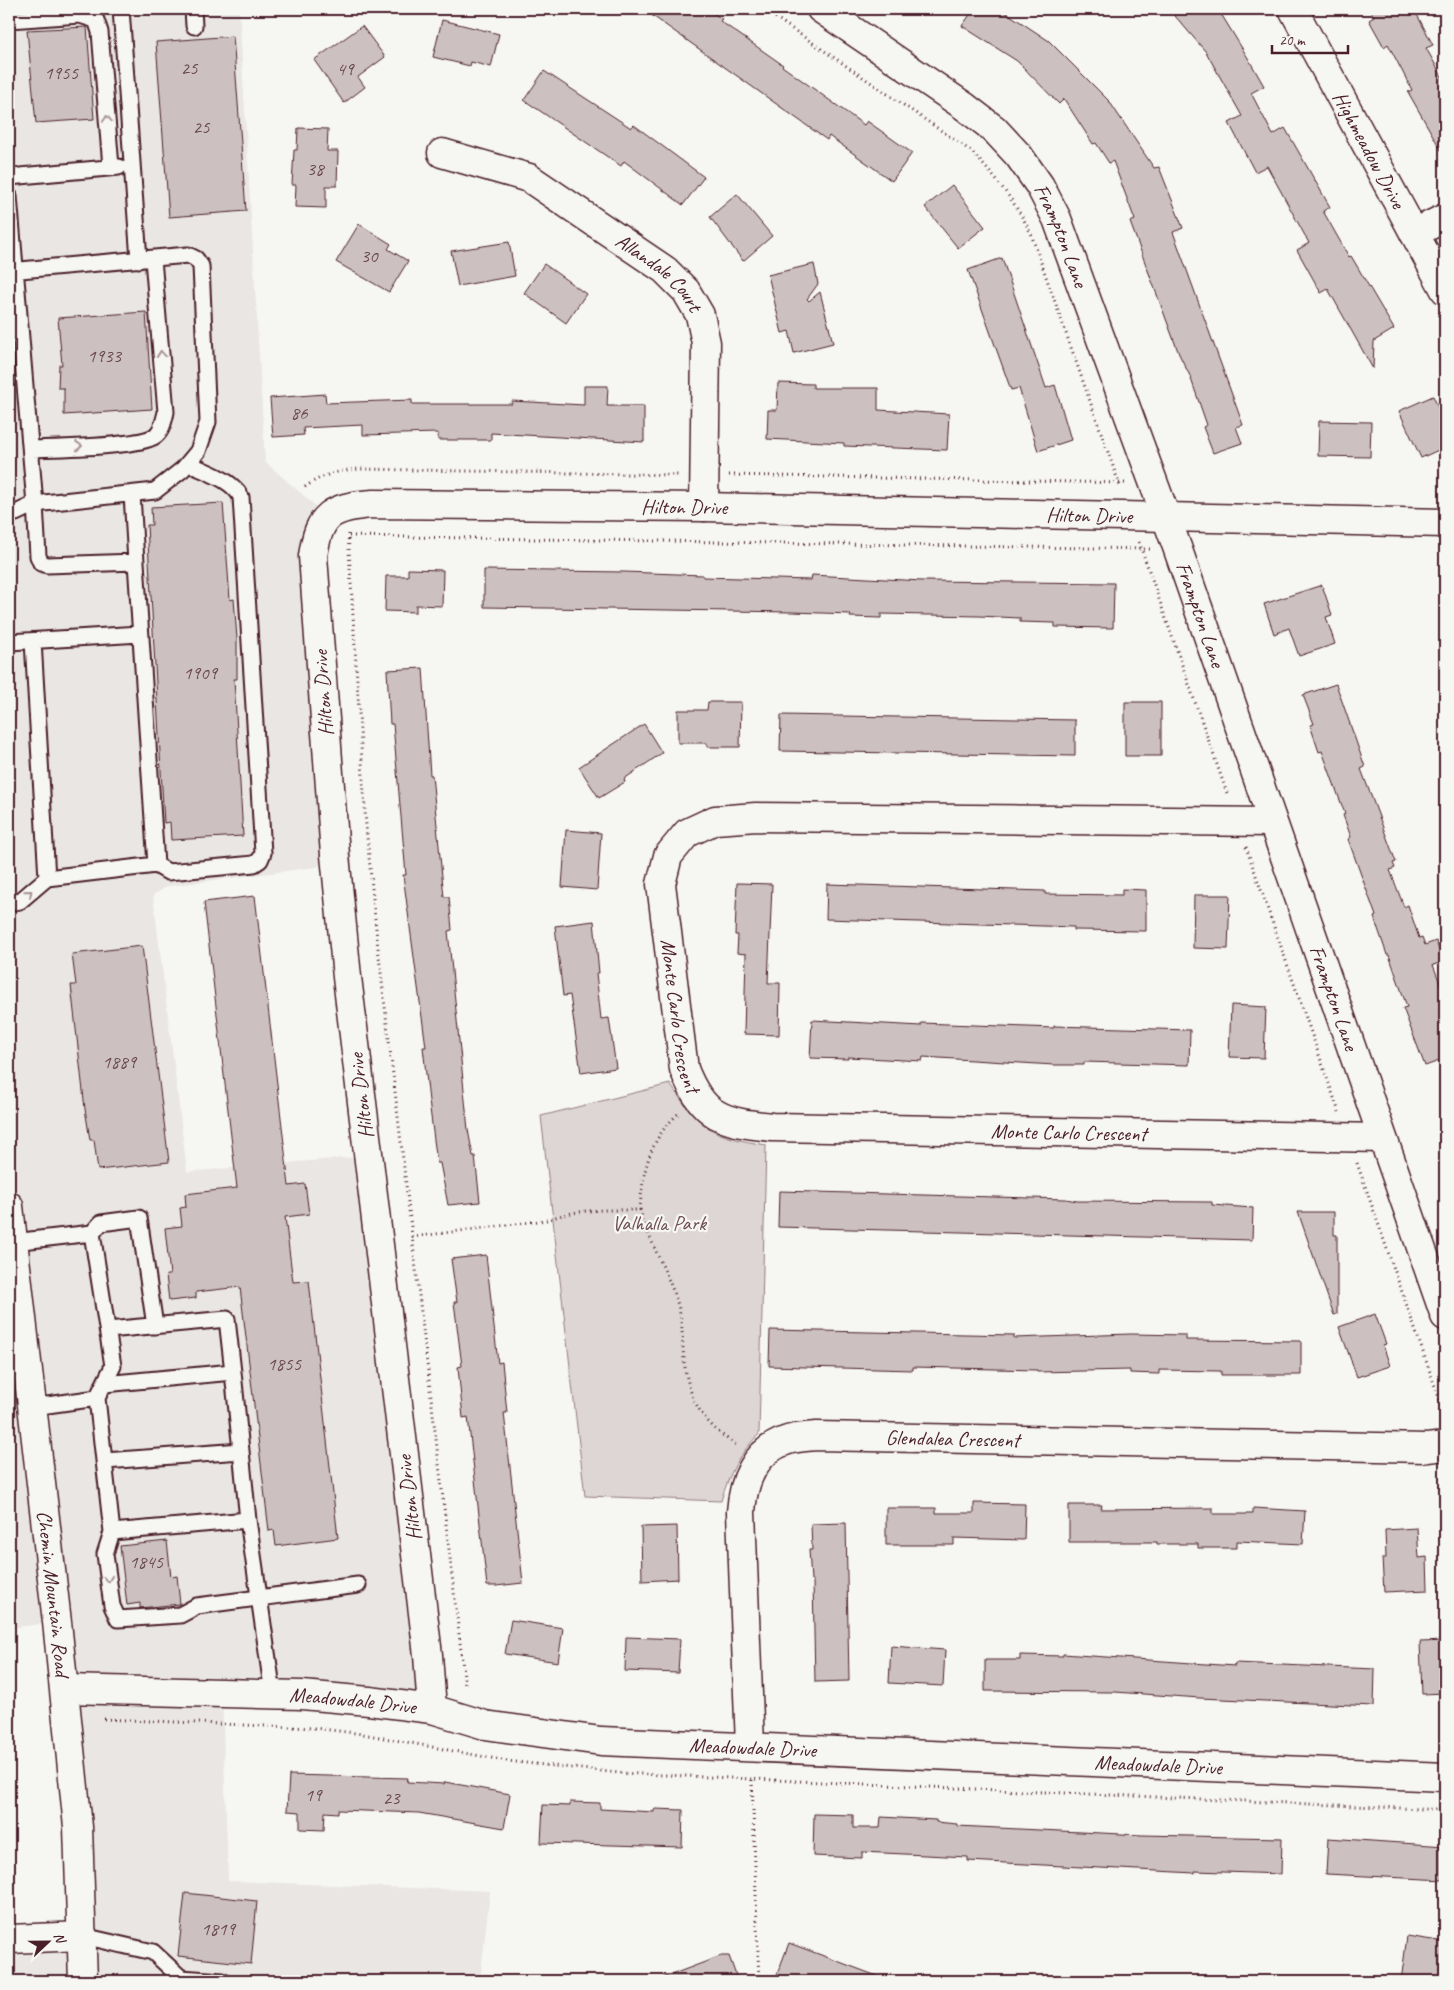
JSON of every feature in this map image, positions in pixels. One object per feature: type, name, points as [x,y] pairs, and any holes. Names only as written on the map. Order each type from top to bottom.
[{"type":"street","name":"Frampton Lane","points":[[822,9],[964,106],[994,129],[1019,156],[1035,179],[1057,220],[1154,483],[1445,1316]]},
{"type":"street","name":"Highmeadow Drive","points":[[1293,9],[1445,290]]},
{"type":"street","name":"Allandale Court","points":[[442,153],[529,178],[665,270],[686,291],[700,316],[706,343],[704,507]]},
{"type":"street","points":[[1414,233],[1445,218]]},
{"type":"street","name":"Hilton Drive","points":[[432,1709],[426,1636],[347,977],[335,855],[313,556],[316,534],[327,516],[346,506],[382,504],[704,507],[1166,517]]},
{"type":"street","points":[[1166,517],[1445,523]]},
{"type":"street","name":"Monte Carlo Crescent","points":[[1272,822],[756,817],[715,820],[687,833],[668,856],[661,884],[684,1069],[698,1098],[709,1110],[735,1123],[772,1128],[1382,1138]]},
{"type":"street","name":"Chemin Mountain Road","points":[[9,1206],[13,1242],[17,1344],[33,1407],[65,1689],[78,1827],[83,1936],[82,1981]]},
{"type":"street","name":"Glendalea Crescent","points":[[750,1746],[741,1512],[743,1490],[748,1474],[759,1460],[770,1449],[786,1440],[816,1436],[1428,1448],[1445,1446]]},
{"type":"street","name":"Meadowdale Drive","points":[[65,1689],[273,1694],[359,1700],[432,1709],[484,1725],[601,1741],[1445,1777]]},
{"type":"street","points":[[9,1939],[83,1936]]},
{"type":"lane","points":[[31,449],[138,442],[156,435],[164,425],[166,412],[132,165],[121,9]]},
{"type":"lane","points":[[193,9],[194,26]]},
{"type":"lane","points":[[9,20],[80,15],[96,20],[100,32],[111,167]]},
{"type":"lane","points":[[9,177],[132,165]]},
{"type":"lane","points":[[9,196],[12,271],[31,449],[38,556],[41,563],[47,565],[136,562]]},
{"type":"lane","points":[[9,513],[16,513],[35,504],[155,491],[188,463],[198,450],[208,422],[201,266],[196,258],[188,256],[12,271]]},
{"type":"lane","points":[[9,903],[20,901],[47,878],[156,865],[164,870],[174,872],[254,864],[260,860],[263,854],[241,497],[228,483],[188,463]]},
{"type":"lane","points":[[132,494],[156,865]]},
{"type":"lane","points":[[9,642],[140,634]]},
{"type":"lane","points":[[32,641],[47,878]]},
{"type":"lane","points":[[13,1242],[92,1233],[101,1223],[139,1218],[155,1326]]},
{"type":"lane","points":[[92,1233],[113,1366],[101,1391],[105,1462],[112,1532],[105,1554],[112,1606],[118,1619],[180,1614],[198,1606],[358,1585]]},
{"type":"lane","points":[[108,1330],[227,1319],[248,1520],[273,1694]]},
{"type":"lane","points":[[33,1407],[101,1391],[233,1372]]},
{"type":"lane","points":[[105,1462],[241,1451]]},
{"type":"lane","points":[[112,1532],[248,1520]]},
{"type":"lane","points":[[83,1936],[154,1952],[181,1978],[223,1981]]},
{"type":"path","points":[[763,9],[971,151],[1020,210],[1031,234],[1119,482],[1445,1415]]},
{"type":"path","points":[[305,487],[326,475],[341,470],[362,469],[1154,483]]},
{"type":"path","points":[[346,506],[366,826],[377,939],[465,1685]]},
{"type":"path","points":[[348,536],[1142,550],[1177,548]]},
{"type":"path","points":[[698,1098],[673,1119],[648,1156],[641,1183],[640,1210],[646,1232],[678,1304],[684,1366],[689,1391],[697,1409],[711,1427],[759,1460]]},
{"type":"path","points":[[412,1237],[547,1220],[563,1214],[586,1210],[640,1210]]},
{"type":"path","points":[[750,1746],[759,1981]]},
{"type":"shaded area","points":[[9,9],[239,9],[265,462],[327,516],[316,534],[335,855],[316,867],[168,886],[153,895],[187,1172],[368,1156],[432,1709],[222,1693],[228,1881],[490,1891],[480,1981],[9,1981],[9,1939],[82,1936],[57,1622],[9,1628]]},
{"type":"green space","name":"Valhalla Park","points":[[670,1084],[690,1112],[709,1128],[733,1138],[766,1145],[759,1434],[746,1449],[736,1465],[721,1501],[585,1496],[541,1116]]},
{"type":"building","points":[[643,9],[707,9],[722,19],[720,21],[864,125],[867,121],[912,153],[892,181],[829,136],[827,140]]},
{"type":"building","points":[[974,9],[1001,9],[1049,41],[1109,101],[1154,168],[1159,167],[1183,228],[1173,232],[1243,425],[1236,427],[1242,443],[1213,453],[1203,427],[1207,425],[1190,376],[1179,354],[1130,222],[1135,220],[1113,161],[1109,163],[1096,143],[1093,144],[1064,99],[1059,104],[1017,61],[962,26]]},
{"type":"building","points":[[1169,9],[1218,9],[1264,86],[1251,93],[1273,135],[1285,128],[1330,207],[1323,211],[1394,329],[1374,341],[1373,369],[1328,289],[1321,293],[1297,250],[1309,243],[1267,166],[1255,172],[1229,123],[1242,116],[1206,52]]},
{"type":"building","points":[[1370,9],[1414,9],[1433,45],[1426,48],[1445,82],[1445,157],[1408,92],[1412,90],[1388,44],[1384,47],[1369,20],[1374,17]]},
{"type":"building","points":[[442,20],[499,34],[491,67],[471,62],[470,66],[433,57]]},
{"type":"building","points":[[362,26],[385,57],[358,77],[365,87],[344,103],[314,60]]},
{"type":"building","points":[[87,27],[94,119],[36,123],[27,30]]},
{"type":"building","points":[[233,36],[246,211],[169,217],[156,42]]},
{"type":"building","points":[[544,71],[631,128],[634,125],[704,177],[683,205],[624,161],[621,166],[524,100]]},
{"type":"building","points":[[298,128],[328,129],[327,151],[338,151],[337,186],[326,186],[326,208],[295,207],[296,185],[292,185],[294,150],[297,150]]},
{"type":"building","points":[[952,185],[985,227],[958,248],[925,207]]},
{"type":"building","points":[[737,194],[772,236],[743,261],[710,217]]},
{"type":"building","points":[[359,224],[391,244],[388,249],[408,261],[389,292],[336,262]]},
{"type":"building","points":[[509,242],[515,276],[458,286],[451,251]]},
{"type":"building","points":[[1002,258],[1046,388],[1055,385],[1071,440],[1038,451],[1019,388],[1011,390],[968,270]]},
{"type":"building","points":[[544,264],[586,294],[566,323],[524,293]]},
{"type":"building","points":[[814,264],[818,284],[807,299],[809,301],[820,292],[833,343],[794,353],[789,331],[782,333],[768,275]]},
{"type":"building","points":[[146,312],[152,409],[64,415],[64,388],[58,388],[59,365],[62,365],[58,318]]},
{"type":"building","points":[[778,383],[813,384],[813,388],[878,388],[878,410],[949,414],[947,450],[844,446],[844,443],[767,439],[768,410],[777,410]]},
{"type":"building","points":[[584,386],[608,386],[607,406],[644,406],[644,442],[491,433],[491,440],[438,440],[438,433],[363,435],[363,425],[303,428],[304,435],[273,437],[270,398],[325,394],[326,403],[412,400],[412,404],[512,404],[512,401],[584,405]]},
{"type":"building","points":[[1433,396],[1445,422],[1445,447],[1421,458],[1399,411]]},
{"type":"building","points":[[1319,421],[1371,422],[1370,457],[1318,456]]},
{"type":"building","points":[[223,503],[230,600],[234,599],[237,639],[237,679],[234,679],[243,836],[171,840],[170,822],[164,823],[147,525],[152,525],[151,507]]},
{"type":"building","points":[[408,569],[443,570],[442,606],[416,605],[416,612],[385,611],[386,576],[408,576]]},
{"type":"building","points":[[484,570],[624,572],[703,575],[703,577],[811,580],[812,575],[922,581],[1114,583],[1113,628],[1055,627],[1055,623],[1020,622],[1020,618],[979,616],[881,614],[881,618],[850,617],[851,614],[792,612],[484,607]]},
{"type":"building","points":[[1322,585],[1332,615],[1326,617],[1335,644],[1299,656],[1289,628],[1274,634],[1264,604]]},
{"type":"building","points":[[423,668],[430,775],[432,775],[444,897],[449,897],[452,930],[448,931],[468,1130],[473,1156],[475,1156],[480,1202],[448,1205],[440,1163],[437,1163],[423,1047],[426,1047],[403,875],[406,875],[393,724],[390,724],[387,670]]},
{"type":"building","points":[[1336,684],[1365,767],[1361,769],[1396,862],[1393,863],[1395,868],[1390,870],[1404,907],[1408,905],[1419,938],[1422,937],[1425,945],[1436,941],[1443,962],[1433,965],[1445,996],[1445,1059],[1425,1066],[1403,1008],[1407,1007],[1389,955],[1387,955],[1374,917],[1376,916],[1348,839],[1351,837],[1343,815],[1345,814],[1322,751],[1319,752],[1310,725],[1314,724],[1303,695]]},
{"type":"building","points":[[708,702],[741,702],[740,747],[707,747],[707,743],[678,743],[678,710],[707,710]]},
{"type":"building","points":[[1125,702],[1161,702],[1161,756],[1125,756]]},
{"type":"building","points":[[781,715],[1075,720],[1075,756],[780,751]]},
{"type":"building","points":[[644,724],[662,753],[624,779],[625,782],[599,798],[579,767]]},
{"type":"building","points":[[566,830],[601,833],[597,890],[562,887]]},
{"type":"building","points":[[737,883],[772,884],[768,983],[780,983],[779,1035],[744,1034],[746,954],[737,953],[738,935],[735,935]]},
{"type":"building","points":[[827,884],[1045,891],[1045,894],[1122,895],[1122,889],[1146,890],[1146,931],[1074,930],[1074,927],[826,919]]},
{"type":"building","points":[[1194,895],[1230,895],[1228,949],[1193,948]]},
{"type":"building","points":[[255,896],[289,1186],[305,1184],[309,1214],[285,1217],[293,1282],[309,1281],[338,1538],[276,1546],[274,1530],[269,1531],[240,1287],[196,1292],[196,1298],[169,1301],[166,1275],[170,1275],[165,1228],[182,1226],[180,1208],[186,1207],[185,1194],[237,1188],[204,902]]},
{"type":"building","points":[[594,921],[599,973],[596,973],[601,1019],[609,1018],[616,1068],[581,1073],[570,995],[563,996],[555,926]]},
{"type":"building","points":[[142,946],[169,1162],[98,1170],[94,1140],[90,1140],[85,1109],[71,985],[76,985],[72,954]]},
{"type":"building","points":[[1231,1005],[1266,1007],[1264,1058],[1229,1057]]},
{"type":"building","points":[[812,1020],[921,1026],[921,1023],[1054,1028],[1054,1026],[1190,1030],[1189,1065],[1084,1062],[1084,1065],[1054,1065],[923,1057],[922,1061],[848,1057],[848,1059],[810,1058]]},
{"type":"building","points":[[779,1191],[1066,1199],[1077,1201],[1212,1202],[1212,1205],[1253,1208],[1252,1240],[778,1227]]},
{"type":"building","points":[[1298,1212],[1334,1212],[1334,1235],[1337,1235],[1337,1314],[1334,1315]]},
{"type":"building","points":[[486,1255],[498,1363],[502,1362],[507,1413],[504,1413],[523,1583],[496,1586],[487,1586],[468,1417],[463,1418],[458,1367],[462,1366],[454,1302],[457,1302],[451,1259]]},
{"type":"building","points":[[1375,1314],[1386,1344],[1383,1345],[1390,1366],[1357,1377],[1339,1327]]},
{"type":"building","points":[[770,1330],[1014,1335],[1014,1338],[1131,1334],[1186,1335],[1186,1340],[1301,1341],[1301,1375],[1221,1375],[1221,1371],[1159,1370],[1159,1374],[1130,1373],[1130,1370],[1037,1372],[1037,1370],[913,1367],[913,1370],[769,1366]]},
{"type":"building","points":[[974,1503],[1025,1504],[1024,1540],[954,1538],[954,1545],[886,1545],[886,1508],[936,1508],[936,1513],[974,1513]]},
{"type":"building","points":[[1069,1505],[1102,1505],[1101,1509],[1213,1508],[1213,1514],[1253,1514],[1253,1508],[1305,1511],[1303,1544],[1237,1541],[1237,1548],[1198,1548],[1198,1544],[1157,1544],[1157,1542],[1069,1542]]},
{"type":"building","points":[[846,1523],[849,1681],[815,1682],[813,1580],[811,1580],[809,1550],[812,1550],[811,1524]]},
{"type":"building","points":[[677,1526],[678,1579],[642,1581],[641,1527]]},
{"type":"building","points":[[1417,1528],[1419,1558],[1427,1557],[1428,1590],[1384,1592],[1382,1558],[1386,1558],[1385,1530]]},
{"type":"building","points":[[167,1541],[171,1577],[177,1576],[180,1604],[140,1608],[140,1603],[127,1605],[120,1546]]},
{"type":"building","points":[[511,1620],[563,1628],[558,1662],[505,1654]]},
{"type":"building","points":[[626,1637],[680,1639],[678,1673],[625,1671]]},
{"type":"building","points":[[1445,1641],[1445,1693],[1422,1694],[1420,1642]]},
{"type":"building","points":[[891,1646],[945,1650],[943,1686],[889,1683]]},
{"type":"building","points":[[1063,1654],[1235,1666],[1235,1663],[1375,1669],[1374,1706],[1115,1692],[985,1691],[985,1660],[1020,1660],[1020,1655],[1063,1656]]},
{"type":"building","points":[[289,1775],[408,1778],[407,1782],[444,1784],[445,1782],[510,1794],[504,1828],[419,1813],[338,1810],[338,1813],[325,1812],[324,1830],[300,1829],[300,1812],[287,1811]]},
{"type":"building","points":[[570,1802],[600,1803],[600,1809],[654,1812],[654,1809],[683,1810],[682,1847],[541,1843],[543,1805],[570,1806]]},
{"type":"building","points":[[814,1814],[853,1815],[853,1828],[880,1828],[881,1817],[936,1820],[936,1822],[957,1824],[957,1826],[1142,1835],[1282,1838],[1281,1874],[1195,1871],[1195,1873],[968,1861],[968,1857],[862,1852],[862,1858],[813,1856]]},
{"type":"building","points":[[1328,1838],[1445,1846],[1445,1880],[1326,1874]]},
{"type":"building","points":[[185,1893],[257,1901],[251,1964],[178,1956]]},
{"type":"building","points":[[1407,1936],[1445,1942],[1441,1981],[1401,1981]]},
{"type":"building","points":[[789,1943],[885,1979],[885,1981],[788,1981],[776,1977]]},
{"type":"building","points":[[721,1956],[729,1956],[738,1981],[660,1981],[660,1979]]}]
